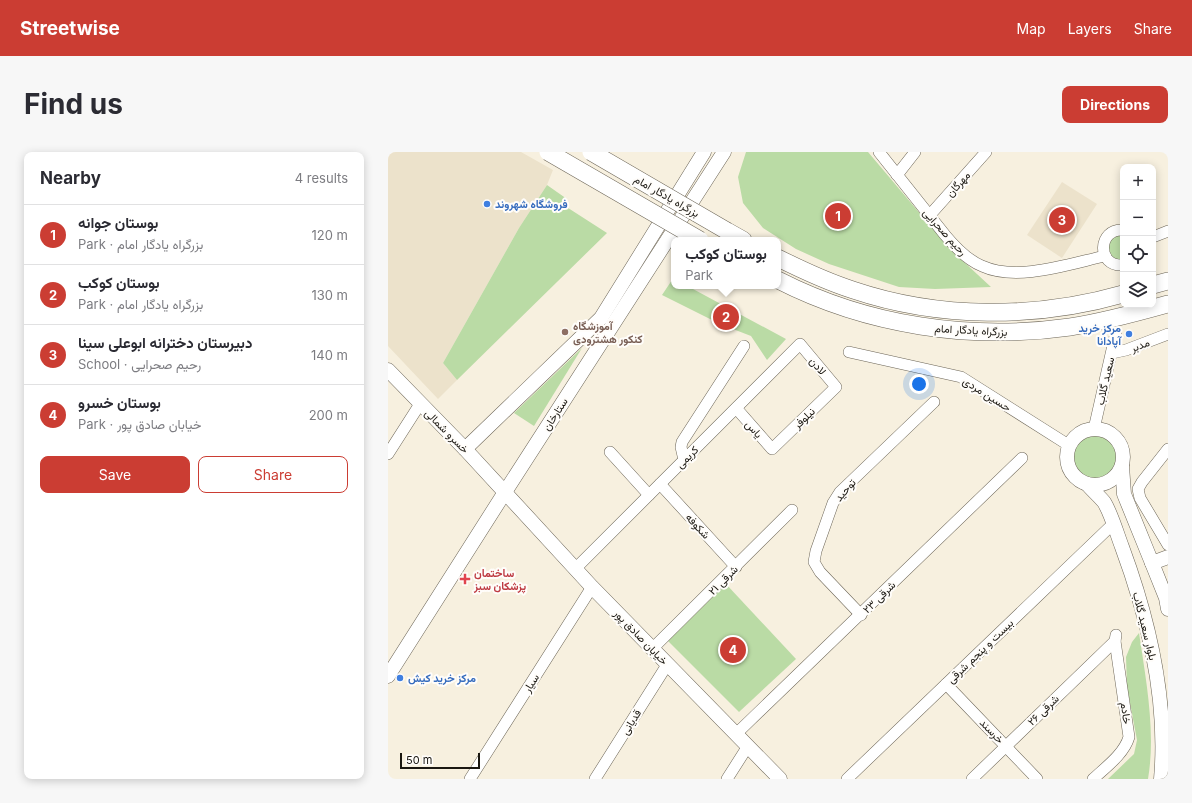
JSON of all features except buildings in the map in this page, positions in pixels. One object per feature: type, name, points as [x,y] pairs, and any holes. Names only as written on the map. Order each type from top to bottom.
[{"type":"highway","name":"بزرگراه یادگار امام","points":[[548,152],[695,237]]},
{"type":"highway","name":"بزرگراه یادگار امام","points":[[591,152],[738,237]]},
{"type":"highway","name":"بزرگراه یادگار امام","points":[[781,259],[852,290],[903,303],[947,310],[994,312],[1039,309],[1074,305],[1120,295]]},
{"type":"highway","name":"بزرگراه یادگار امام","points":[[781,281],[830,302],[870,316],[906,325],[958,331],[997,333],[1048,330],[1094,323],[1168,304]]},
{"type":"highway","points":[[1156,284],[1168,281]]},
{"type":"main road","points":[[465,449],[601,318],[704,152]]},
{"type":"main road","name":"ستارخان","points":[[388,676],[724,152]]},
{"type":"main road","name":"خسرو شمالی","points":[[388,370],[505,492]]},
{"type":"main road","points":[[1094,429],[1107,432],[1118,440],[1124,457],[1118,474],[1108,482],[1096,485],[1087,484],[1080,481],[1074,476],[1068,462],[1070,446],[1074,440],[1079,434],[1094,429]]},
{"type":"main road","points":[[1122,466],[1124,494],[1166,598],[1168,608]]},
{"type":"main road","name":"بلوار سعید گلاب","points":[[1087,484],[1104,502],[1142,605],[1154,655],[1161,708],[1163,756],[1161,779]]},
{"type":"main road","name":"خیابان صادق پور","points":[[505,492],[592,587],[780,779]]},
{"type":"main road","points":[[1152,563],[1168,557]]},
{"type":"street","name":"رحیم صحرایی","points":[[879,152],[956,248],[969,259],[981,266],[994,271],[1027,271],[1057,267],[1105,256]]},
{"type":"street","points":[[896,175],[915,152]]},
{"type":"street","name":"مهرگان","points":[[929,216],[986,152]]},
{"type":"street","points":[[1120,230],[1114,231],[1105,239],[1103,244],[1105,256],[1112,263],[1120,264]]},
{"type":"street","points":[[1156,236],[1168,231]]},
{"type":"street","name":"سعید گلاب","points":[[1094,429],[1116,332]]},
{"type":"street","name":"مدبر","points":[[1112,353],[1126,350],[1168,334]]},
{"type":"street","name":"لادن","points":[[800,344],[836,387]]},
{"type":"street","name":"کریمی","points":[[575,569],[800,344]]},
{"type":"street","points":[[684,460],[681,447],[682,442],[744,346]]},
{"type":"street","name":"حسین مردی","points":[[849,352],[961,377],[1070,446]]},
{"type":"street","name":"نیلوفر","points":[[772,449],[836,387]]},
{"type":"street","name":"توحید","points":[[861,614],[820,572],[814,562],[816,552],[834,503],[840,492],[934,402]]},
{"type":"street","points":[[388,454],[420,404]]},
{"type":"street","name":"یاس","points":[[736,408],[772,449]]},
{"type":"street","points":[[1168,449],[1138,489],[1140,498],[1168,545]]},
{"type":"street","points":[[610,452],[649,495]]},
{"type":"street","name":"۲۳ شرقی","points":[[736,734],[1022,458]]},
{"type":"street","name":"شکوفه","points":[[660,484],[736,567]]},
{"type":"street","name":"۲۱ شرقی","points":[[652,649],[792,510]]},
{"type":"street","name":"بیست و پنجم شرقی","points":[[847,779],[1113,524]]},
{"type":"street","name":"سیار","points":[[470,779],[592,587]]},
{"type":"street","name":"۲۶ شرقی","points":[[972,779],[1116,637]]},
{"type":"street","name":"خادم","points":[[1093,779],[1123,751],[1129,737],[1116,637]]},
{"type":"street","name":"قدیانی","points":[[595,779],[667,665]]},
{"type":"street","name":"خرسند","points":[[946,684],[1037,779]]},
{"type":"street","points":[[727,779],[748,746]]},
{"type":"shaded area","points":[[388,152],[521,152],[553,170],[547,185],[519,228],[443,363],[457,380],[438,399],[388,346]]},
{"type":"shaded area","points":[[1062,182],[1097,204],[1062,258],[1027,235]]},
{"type":"green space","points":[[746,152],[868,152],[950,249],[991,287],[935,289],[899,287],[829,264],[796,249],[781,239],[781,237],[777,237],[763,228],[743,203],[738,177]]},
{"type":"green space","points":[[547,185],[567,199],[565,206],[607,233],[457,380],[443,363],[519,228]]},
{"type":"green space","points":[[1120,236],[1120,260],[1112,258],[1108,246],[1111,240]]},
{"type":"green space","points":[[671,282],[671,289],[693,289],[786,339],[767,360],[751,336],[720,324],[662,295]]},
{"type":"green space","points":[[582,348],[534,426],[514,413]]},
{"type":"green space","points":[[1091,435],[1099,435],[1111,441],[1117,453],[1117,461],[1111,473],[1099,479],[1091,479],[1079,473],[1073,461],[1073,453],[1079,441]]},
{"type":"green space","points":[[726,584],[796,659],[739,712],[668,641]]},
{"type":"green space","points":[[1139,633],[1151,725],[1148,779],[1108,779],[1134,754],[1137,740],[1127,687],[1126,657],[1132,642]]},
{"type":"place","name":"فروشگاه شهروند","points":[[487,204]]},
{"type":"place","name":"بوستان جوانه","points":[[838,216]]},
{"type":"place","name":"دبیرستان دخترانه ابوعلی سینا","points":[[1062,220]]},
{"type":"place","name":"بوستان کوکب","points":[[726,317]]},
{"type":"place","name":"آموزشگاه کنکور هشترودی","points":[[565,332]]},
{"type":"place","name":"مرکز خرید آپادانا","points":[[1129,334]]},
{"type":"place","name":"ساختمان پزشکان سبز","points":[[465,579]]},
{"type":"place","name":"بوستان خسرو","points":[[733,650]]},
{"type":"place","name":"مرکز خرید کیش","points":[[400,678]]}]
